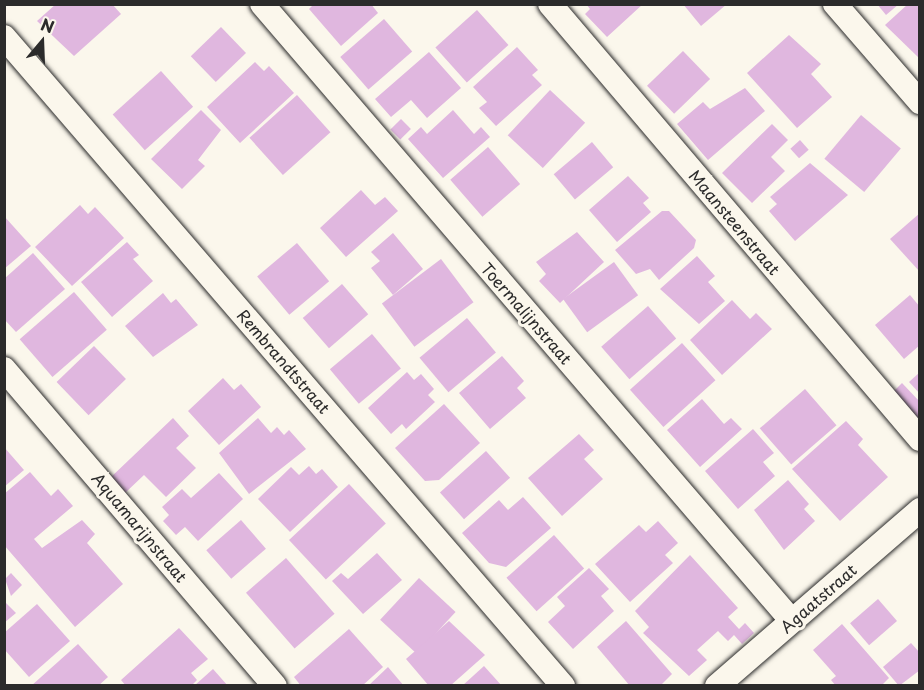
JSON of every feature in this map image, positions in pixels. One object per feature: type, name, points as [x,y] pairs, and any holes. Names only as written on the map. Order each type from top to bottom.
[{"type":"street","name":"Toermalijnstraat","points":[[261,4],[792,621]]},
{"type":"street","name":"Maansteenstraat","points":[[550,4],[920,439]]},
{"type":"street","points":[[835,4],[920,102]]},
{"type":"street","name":"Rembrandtstraat","points":[[4,36],[562,686]]},
{"type":"street","name":"Aquamarijnstraat","points":[[4,369],[275,686]]},
{"type":"street","name":"Agaatstraat","points":[[717,686],[920,510]]},
{"type":"building","points":[[56,4],[112,4],[121,14],[74,56],[37,21]]},
{"type":"building","points":[[314,4],[371,4],[378,13],[341,46],[309,9]]},
{"type":"building","points":[[586,4],[643,4],[607,37],[585,14],[590,9]]},
{"type":"building","points":[[683,4],[727,4],[701,26]]},
{"type":"building","points":[[877,4],[899,4],[886,15]]},
{"type":"building","points":[[908,4],[920,4],[920,59],[885,25]]},
{"type":"building","points":[[477,10],[508,45],[467,82],[435,47]]},
{"type":"building","points":[[384,19],[412,51],[368,90],[340,57]]},
{"type":"building","points":[[221,27],[246,53],[216,82],[191,56]]},
{"type":"building","points":[[789,35],[821,64],[811,74],[832,97],[797,128],[747,73]]},
{"type":"building","points":[[517,47],[538,70],[532,75],[542,85],[496,126],[479,108],[487,102],[473,87]]},
{"type":"building","points":[[683,51],[710,79],[674,114],[647,86]]},
{"type":"building","points":[[429,52],[461,88],[427,118],[411,100],[391,117],[375,99]]},
{"type":"building","points":[[255,62],[264,71],[269,66],[294,93],[240,143],[207,107]]},
{"type":"building","points":[[161,71],[193,107],[145,150],[113,114]]},
{"type":"building","points":[[745,88],[765,111],[708,160],[677,124],[703,102],[710,109]]},
{"type":"building","points":[[550,90],[585,123],[543,168],[508,135]]},
{"type":"building","points":[[297,95],[330,132],[283,175],[249,138]]},
{"type":"building","points":[[201,110],[221,130],[198,160],[205,166],[182,189],[151,159]]},
{"type":"building","points":[[453,110],[474,134],[481,127],[490,137],[443,178],[408,139],[421,127],[427,134]]},
{"type":"building","points":[[861,115],[901,148],[864,192],[824,159]]},
{"type":"building","points":[[401,119],[411,129],[400,140],[390,130]]},
{"type":"building","points":[[772,124],[788,140],[771,157],[785,171],[752,203],[722,173]]},
{"type":"building","points":[[800,140],[809,150],[799,158],[790,149]]},
{"type":"building","points":[[592,142],[613,167],[575,199],[554,174]]},
{"type":"building","points":[[488,147],[520,184],[482,217],[450,180]]},
{"type":"building","points":[[810,163],[848,195],[795,241],[769,211],[777,204],[770,197]]},
{"type":"building","points":[[628,176],[649,198],[643,203],[651,212],[617,242],[589,210]]},
{"type":"building","points":[[361,190],[375,205],[385,197],[398,211],[346,257],[320,228]]},
{"type":"building","points":[[80,205],[88,214],[95,207],[124,238],[72,286],[35,247]]},
{"type":"building","points":[[662,211],[669,211],[696,240],[694,248],[659,280],[650,269],[636,274],[615,250]]},
{"type":"building","points":[[920,213],[920,272],[890,239]]},
{"type":"building","points":[[4,216],[31,246],[4,269]]},
{"type":"building","points":[[577,232],[604,262],[560,303],[539,281],[546,274],[536,262]]},
{"type":"building","points":[[393,233],[423,269],[393,295],[371,268],[380,261],[371,252]]},
{"type":"building","points":[[127,242],[139,255],[133,259],[153,281],[112,317],[81,282]]},
{"type":"building","points":[[297,243],[329,281],[289,315],[257,276]]},
{"type":"building","points":[[33,253],[65,289],[16,332],[4,319],[4,279]]},
{"type":"building","points":[[697,256],[715,276],[708,282],[725,301],[699,324],[660,289]]},
{"type":"building","points":[[441,259],[473,302],[414,347],[382,304]]},
{"type":"building","points":[[614,262],[638,295],[587,332],[563,299]]},
{"type":"building","points":[[342,284],[368,314],[329,348],[303,318]]},
{"type":"building","points":[[74,292],[107,330],[52,377],[20,339]]},
{"type":"building","points":[[163,293],[171,303],[176,299],[198,325],[153,357],[125,326]]},
{"type":"building","points":[[910,295],[920,307],[920,345],[904,359],[875,325]]},
{"type":"building","points":[[732,300],[750,319],[756,313],[772,329],[722,375],[690,340]]},
{"type":"building","points":[[648,306],[676,338],[629,379],[601,347]]},
{"type":"building","points":[[467,318],[496,352],[448,392],[420,358]]},
{"type":"building","points":[[372,334],[401,368],[359,404],[330,369]]},
{"type":"building","points":[[682,343],[715,380],[663,427],[630,390]]},
{"type":"building","points":[[94,346],[126,379],[89,415],[57,382]]},
{"type":"building","points":[[502,356],[524,381],[517,388],[526,398],[490,429],[459,393]]},
{"type":"building","points":[[407,372],[414,380],[421,374],[434,389],[428,395],[435,402],[406,429],[402,424],[391,434],[368,408]]},
{"type":"building","points":[[920,372],[920,394],[909,382]]},
{"type":"building","points":[[223,378],[234,390],[241,384],[261,407],[219,445],[188,411]]},
{"type":"building","points":[[902,383],[920,402],[920,425],[891,394]]},
{"type":"building","points":[[805,389],[836,425],[791,465],[760,428]]},
{"type":"building","points":[[702,399],[724,424],[731,418],[742,429],[700,467],[667,430]]},
{"type":"building","points":[[444,404],[480,443],[439,480],[425,481],[395,448]]},
{"type":"building","points":[[173,418],[189,436],[176,448],[196,468],[166,497],[144,475],[125,493],[110,478]]},
{"type":"building","points":[[258,418],[271,433],[277,427],[284,435],[289,430],[306,449],[249,494],[219,453]]},
{"type":"building","points":[[846,421],[863,439],[858,445],[888,477],[840,521],[792,469]]},
{"type":"building","points":[[753,429],[774,453],[763,462],[775,476],[738,509],[705,471]]},
{"type":"building","points":[[579,434],[594,450],[584,459],[603,479],[562,516],[528,478]]},
{"type":"building","points":[[4,447],[24,470],[4,487]]},
{"type":"building","points":[[486,451],[510,478],[464,519],[440,492]]},
{"type":"building","points":[[309,466],[316,474],[322,469],[338,487],[290,532],[258,499],[291,467],[299,475]]},
{"type":"building","points":[[30,472],[51,496],[58,489],[73,506],[34,539],[42,548],[82,520],[95,534],[87,543],[123,584],[75,627],[4,545],[4,494]]},
{"type":"building","points":[[219,473],[243,499],[198,541],[185,527],[176,535],[163,521],[169,515],[162,507],[182,489],[191,498]]},
{"type":"building","points":[[788,480],[809,504],[804,509],[815,521],[784,550],[754,510]]},
{"type":"building","points":[[349,484],[386,523],[326,579],[289,540]]},
{"type":"building","points":[[523,497],[551,528],[506,567],[489,563],[462,533],[499,500],[508,510]]},
{"type":"building","points":[[241,520],[266,549],[231,579],[206,550]]},
{"type":"building","points":[[658,521],[678,543],[665,555],[673,563],[630,602],[595,564],[639,525],[646,532]]},
{"type":"building","points":[[554,535],[584,568],[537,611],[506,578]]},
{"type":"building","points":[[377,553],[402,580],[363,614],[332,581],[341,573],[348,579]]},
{"type":"building","points":[[690,555],[738,608],[728,617],[739,629],[745,623],[754,633],[742,644],[734,635],[728,641],[718,631],[697,650],[707,660],[689,676],[643,633],[649,627],[635,611]]},
{"type":"building","points":[[286,558],[335,614],[295,649],[246,593]]},
{"type":"building","points":[[589,568],[609,589],[601,596],[614,611],[573,649],[548,622],[565,606],[557,597]]},
{"type":"building","points":[[11,573],[22,585],[11,596],[5,579]]},
{"type":"building","points":[[419,578],[456,612],[417,654],[380,620]]},
{"type":"building","points":[[878,599],[897,621],[869,645],[850,623]]},
{"type":"building","points":[[4,601],[16,613],[4,623]]},
{"type":"building","points":[[37,604],[70,641],[29,677],[4,649],[4,633]]},
{"type":"building","points":[[449,621],[485,655],[450,686],[429,686],[406,659]]},
{"type":"building","points":[[626,621],[672,674],[660,686],[630,686],[597,647]]},
{"type":"building","points":[[842,624],[889,678],[881,686],[836,686],[831,680],[836,676],[813,650]]},
{"type":"building","points":[[179,628],[208,659],[191,673],[197,680],[191,686],[126,686],[121,680]]},
{"type":"building","points":[[349,629],[383,667],[362,686],[301,686],[294,677]]},
{"type":"building","points":[[911,643],[920,653],[920,670],[899,686],[883,667]]},
{"type":"building","points":[[78,644],[108,677],[98,686],[31,686]]},
{"type":"building","points":[[484,666],[502,686],[462,686]]},
{"type":"building","points":[[388,667],[404,686],[368,686]]},
{"type":"building","points":[[213,669],[228,686],[194,686]]}]
